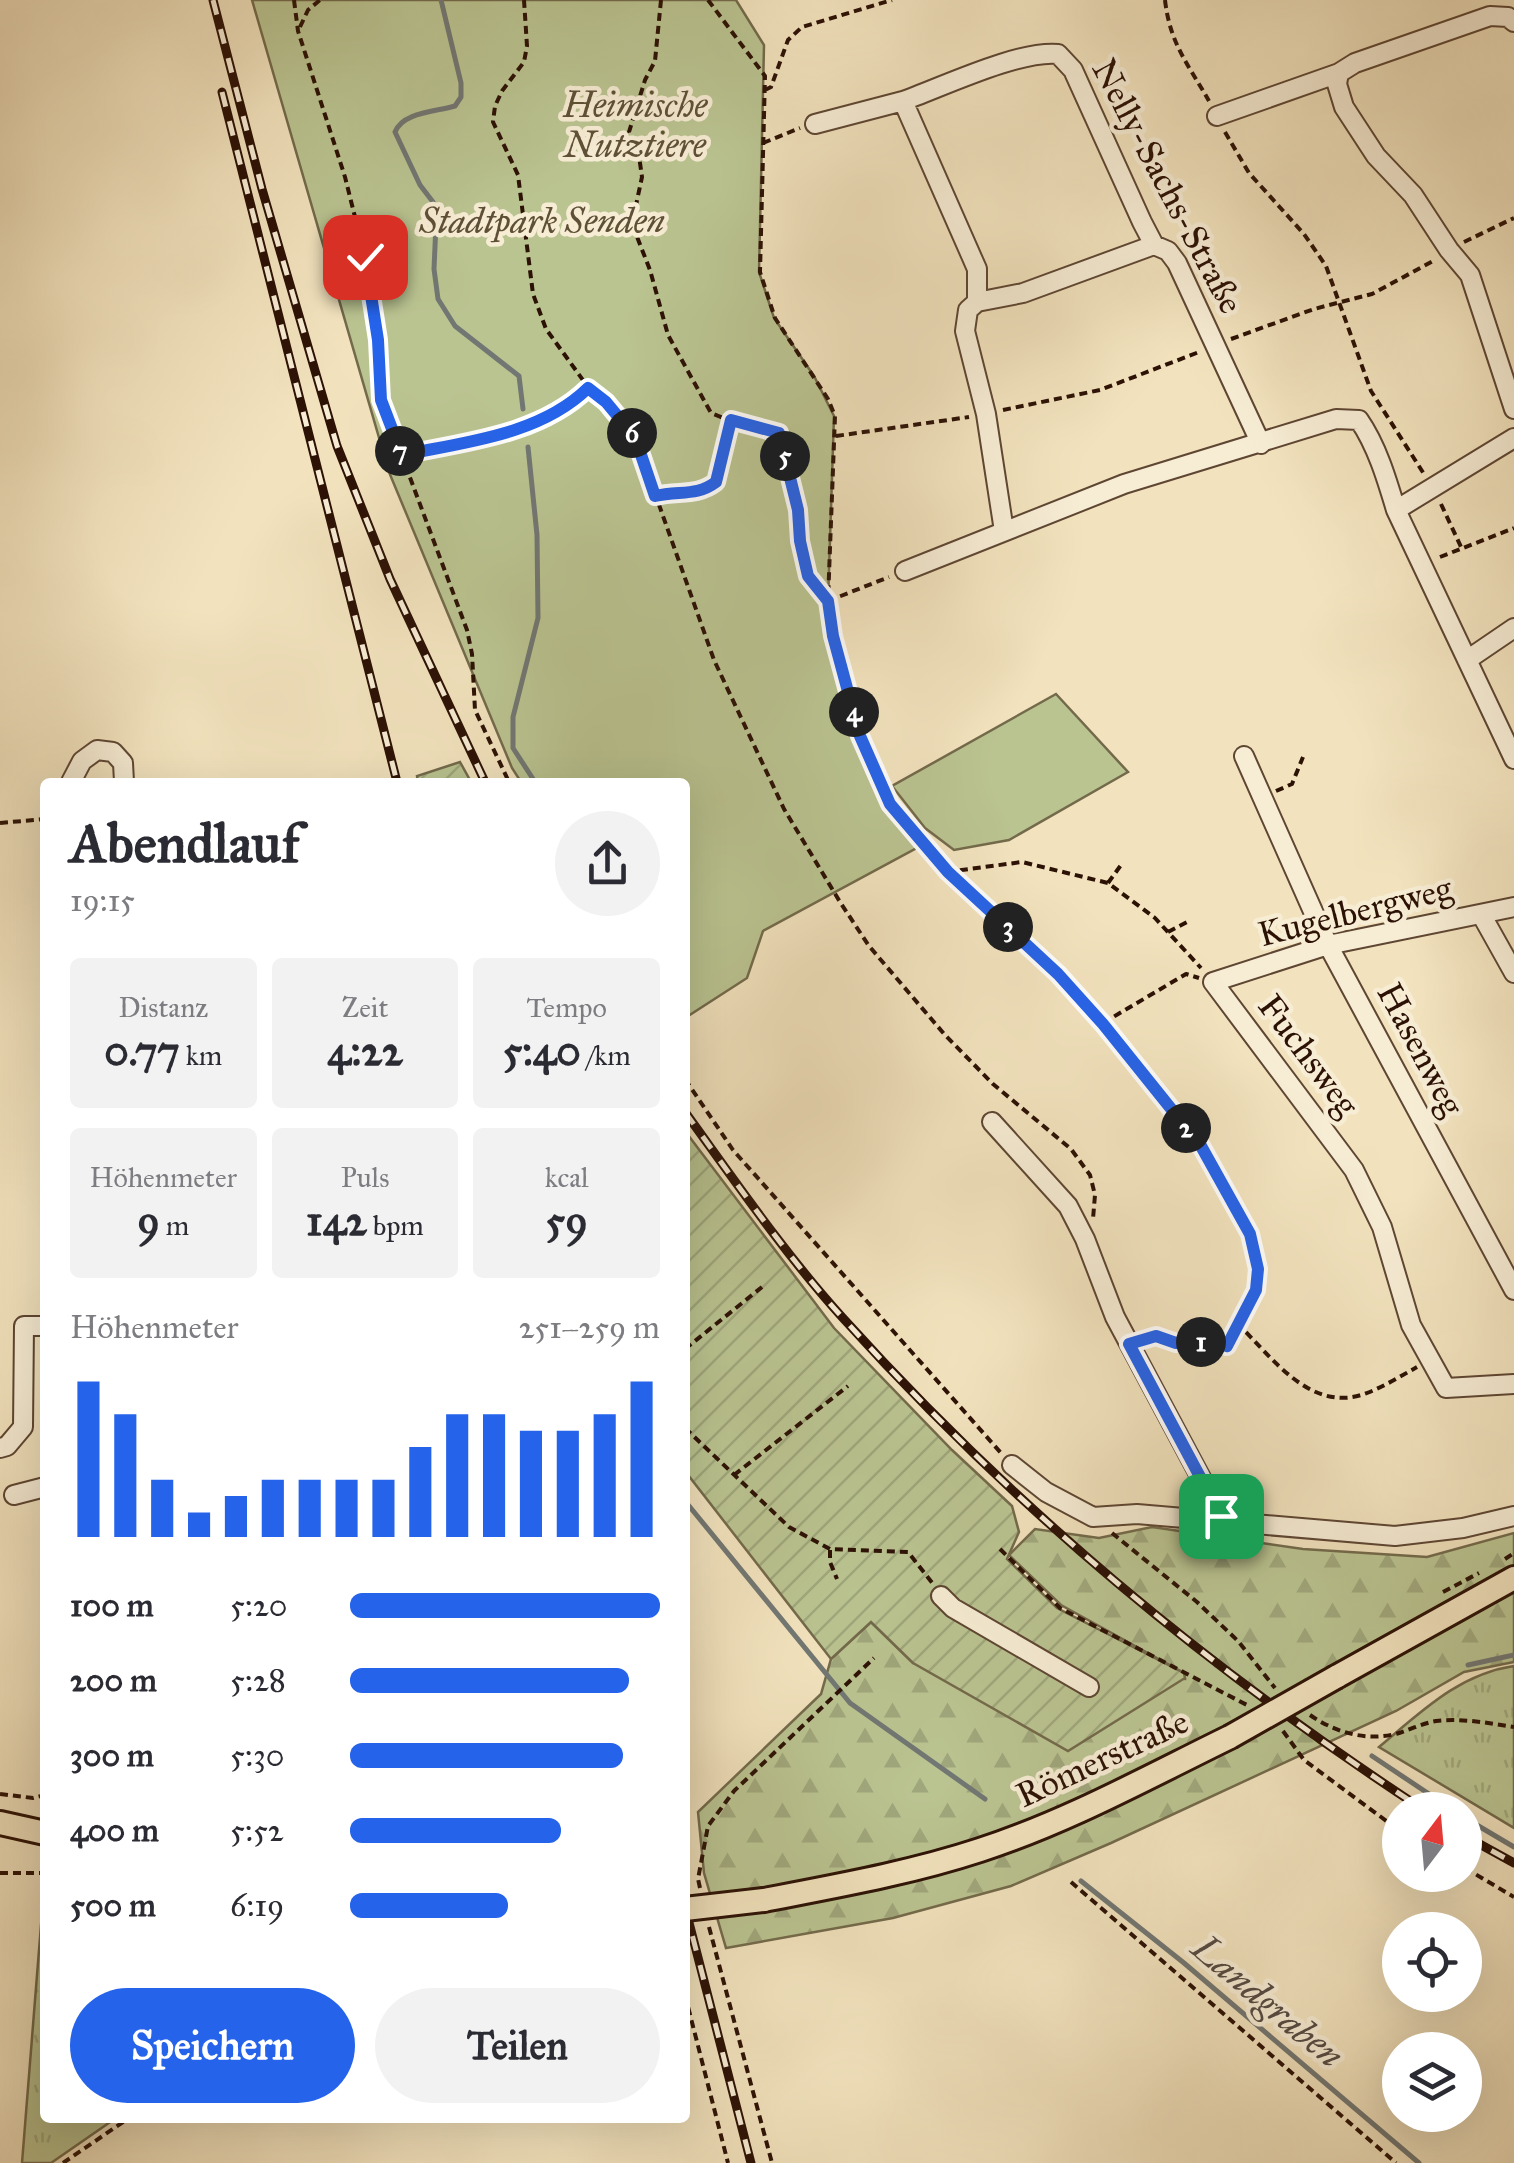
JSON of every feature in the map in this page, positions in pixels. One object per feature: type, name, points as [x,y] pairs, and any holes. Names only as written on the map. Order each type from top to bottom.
[{"type":"main road","name":"Römerstraße","points":[[690,1908],[764,1900],[870,1880],[981,1850],[1081,1810],[1230,1737],[1514,1578]]},
{"type":"main road","points":[[0,1823],[40,1831]]},
{"type":"street","points":[[1217,116],[1339,73],[1355,62],[1490,16],[1508,17],[1514,22]]},
{"type":"street","name":"Nelly-Sachs-Straße","points":[[814,124],[902,101],[1020,58],[1044,52],[1058,54],[1073,70],[1154,245],[1168,251],[1177,263],[1261,444]]},
{"type":"street","points":[[1339,73],[1337,84],[1344,106],[1376,156],[1413,195],[1448,250],[1470,275],[1514,409]]},
{"type":"street","points":[[902,101],[977,269],[977,302]]},
{"type":"street","points":[[1004,532],[986,414],[965,331],[968,310],[977,302],[1023,293],[1154,245]]},
{"type":"street","points":[[905,571],[1124,484],[1336,420],[1359,420],[1385,475],[1396,510],[1514,759]]},
{"type":"street","points":[[1396,510],[1514,438]]},
{"type":"street","points":[[1466,660],[1514,628]]},
{"type":"street","points":[[74,778],[82,761],[97,750],[112,752],[123,763],[124,778]]},
{"type":"street","name":"Hasenweg","points":[[1244,756],[1328,945],[1514,1290]]},
{"type":"street","name":"Kugelbergweg","points":[[1214,982],[1328,945],[1514,907]]},
{"type":"street","points":[[1482,914],[1514,973]]},
{"type":"street","name":"Fuchsweg","points":[[1214,982],[1354,1170],[1382,1227],[1411,1326],[1446,1388],[1514,1384]]},
{"type":"street","points":[[992,1122],[1068,1206],[1129,1344],[1224,1521]]},
{"type":"street","points":[[0,1448],[22,1426],[24,1326],[40,1326]]},
{"type":"street","points":[[1012,1466],[1046,1492],[1093,1517],[1137,1514],[1395,1536],[1463,1528],[1514,1516]]},
{"type":"street","points":[[14,1495],[40,1489]]},
{"type":"street","points":[[941,1596],[954,1608],[1089,1686]]},
{"type":"path","points":[[294,0],[298,31],[365,257],[378,340],[381,400],[467,630],[475,710],[507,778]]},
{"type":"path","points":[[298,31],[308,10],[320,0]]},
{"type":"path","points":[[524,0],[524,62],[494,106],[494,122],[518,175],[533,294],[546,329],[588,388],[606,402],[635,437],[714,660],[784,808],[870,946],[945,1035],[994,1084],[1071,1149],[1090,1174],[1096,1211],[1085,1239]]},
{"type":"path","points":[[661,0],[654,62],[630,132],[642,177],[632,224],[668,335],[712,414],[779,433],[798,510],[808,576],[828,601]]},
{"type":"path","points":[[708,0],[765,76],[760,272],[775,318],[828,398],[835,416],[828,601],[833,636],[860,736],[882,787],[890,804],[948,872],[1058,974],[1103,1024],[1201,1146],[1250,1234],[1258,1269],[1256,1290],[1227,1346],[1216,1342],[1176,1343],[1156,1336],[1129,1344]]},
{"type":"path","points":[[764,90],[771,87],[793,33],[892,0]]},
{"type":"path","points":[[1165,0],[1176,50],[1248,174],[1304,234],[1326,266],[1370,391],[1434,489],[1462,549]]},
{"type":"path","points":[[763,143],[814,124]]},
{"type":"path","points":[[402,455],[510,432],[558,412],[588,388]]},
{"type":"path","points":[[655,496],[678,491],[700,493],[716,482],[731,420]]},
{"type":"path","points":[[836,436],[887,430]]},
{"type":"path","points":[[1421,564],[1514,528]]},
{"type":"path","points":[[828,601],[905,571]]},
{"type":"path","points":[[1262,797],[1292,784],[1303,757]]},
{"type":"path","points":[[0,823],[40,819]]},
{"type":"path","name":"Fuchsweg","points":[[948,872],[1022,862],[1108,883],[1155,918],[1214,982]]},
{"type":"path","points":[[1108,883],[1122,865]]},
{"type":"path","points":[[1168,932],[1189,921]]},
{"type":"path","points":[[1103,1024],[1186,974],[1214,982]]},
{"type":"path","points":[[690,1087],[732,1150],[1012,1466]]},
{"type":"path","points":[[690,1345],[762,1288]]},
{"type":"path","points":[[1237,1322],[1286,1374],[1312,1392],[1338,1398],[1365,1394],[1430,1360]]},
{"type":"path","points":[[734,1475],[848,1386]]},
{"type":"path","points":[[690,1433],[789,1527],[830,1549],[908,1552],[941,1596]]},
{"type":"path","points":[[1093,1517],[1198,1602],[1238,1641],[1270,1684],[1284,1696]]},
{"type":"path","points":[[830,1549],[837,1579]]},
{"type":"path","points":[[1000,1549],[1060,1608],[1250,1707]]},
{"type":"path","points":[[1299,1707],[1336,1730],[1362,1736],[1394,1734],[1434,1722],[1469,1720],[1514,1727]]},
{"type":"path","points":[[1274,1721],[1304,1760],[1382,1817]]},
{"type":"path","points":[[0,1794],[40,1797]]},
{"type":"path","points":[[0,1873],[40,1873]]},
{"type":"path","points":[[1482,1878],[1514,1897]]},
{"type":"path","points":[[1072,1882],[1396,2163]]},
{"type":"path","points":[[690,2015],[728,2163]]},
{"type":"path","points":[[63,2163],[123,2123]]},
{"type":"green space","name":"Stadtpark Senden","points":[[252,0],[736,0],[764,45],[759,272],[774,318],[814,376],[834,416],[828,602],[833,636],[854,723],[869,763],[882,792],[924,844],[763,931],[747,978],[690,1015],[690,778],[518,778],[389,472]]},
{"type":"green space","points":[[1056,694],[1128,772],[1009,840],[954,850],[925,828],[892,786]]},
{"type":"green space","points":[[460,762],[469,778],[417,778]]},
{"type":"green space","points":[[690,1138],[834,1328],[1012,1506],[1019,1532],[1007,1559],[1057,1608],[1184,1673],[1185,1678],[1068,1751],[913,1663],[871,1622],[831,1659],[690,1477]]},
{"type":"green space","points":[[1152,1527],[1303,1549],[1427,1557],[1514,1533],[1514,1662],[1464,1672],[1396,1711],[1011,1886],[893,1918],[726,1948],[704,1873],[698,1812],[821,1694],[831,1659],[871,1622],[913,1663],[1185,1679],[1184,1673],[1061,1605],[1009,1555],[1035,1529],[1099,1538]]},
{"type":"green space","points":[[1514,1666],[1514,1828],[1482,1809],[1482,1792],[1454,1792],[1379,1747],[1458,1686]]},
{"type":"green space","points":[[40,1938],[40,2123],[109,2123],[51,2163],[22,2163]]},
{"type":"waterway","name":"Landgraben","points":[[441,0],[461,97],[455,106],[405,120],[395,132],[420,185],[433,202],[438,299],[455,326],[519,376],[523,409]]},
{"type":"waterway","name":"Landgraben","points":[[528,447],[537,535],[538,618],[513,717],[513,748],[532,778]]},
{"type":"waterway","name":"Landgraben","points":[[690,1507],[850,1703],[985,1799]]},
{"type":"waterway","points":[[1468,1665],[1514,1655]]},
{"type":"waterway","points":[[1372,1756],[1426,1792]]},
{"type":"waterway","points":[[1482,1828],[1514,1847]]},
{"type":"waterway","name":"Landgraben","points":[[1081,1881],[1184,1963],[1419,2163]]},
{"type":"railway","points":[[213,0],[262,189],[337,446],[390,579],[483,778]]},
{"type":"railway","points":[[222,92],[396,778]]},
{"type":"railway","points":[[690,1119],[821,1293],[976,1455],[1117,1583],[1190,1642],[1397,1792]]},
{"type":"railway","points":[[1482,1845],[1514,1863]]},
{"type":"railway","points":[[690,1926],[751,2163]]},
{"type":"route","points":[[365,257],[378,340],[381,400],[402,455],[510,432],[558,412],[588,388],[606,402],[635,437],[655,496],[678,491],[700,493],[716,482],[731,420],[779,433],[798,510],[808,576],[828,601],[833,636],[860,736],[890,804],[948,872],[1058,974],[1103,1024],[1201,1146],[1250,1234],[1258,1269],[1256,1290],[1227,1346],[1216,1342],[1176,1343],[1156,1336],[1129,1344],[1221,1516]]},
{"type":"park label","name":"Heimische Nutztiere","points":[[635,125]]}]
